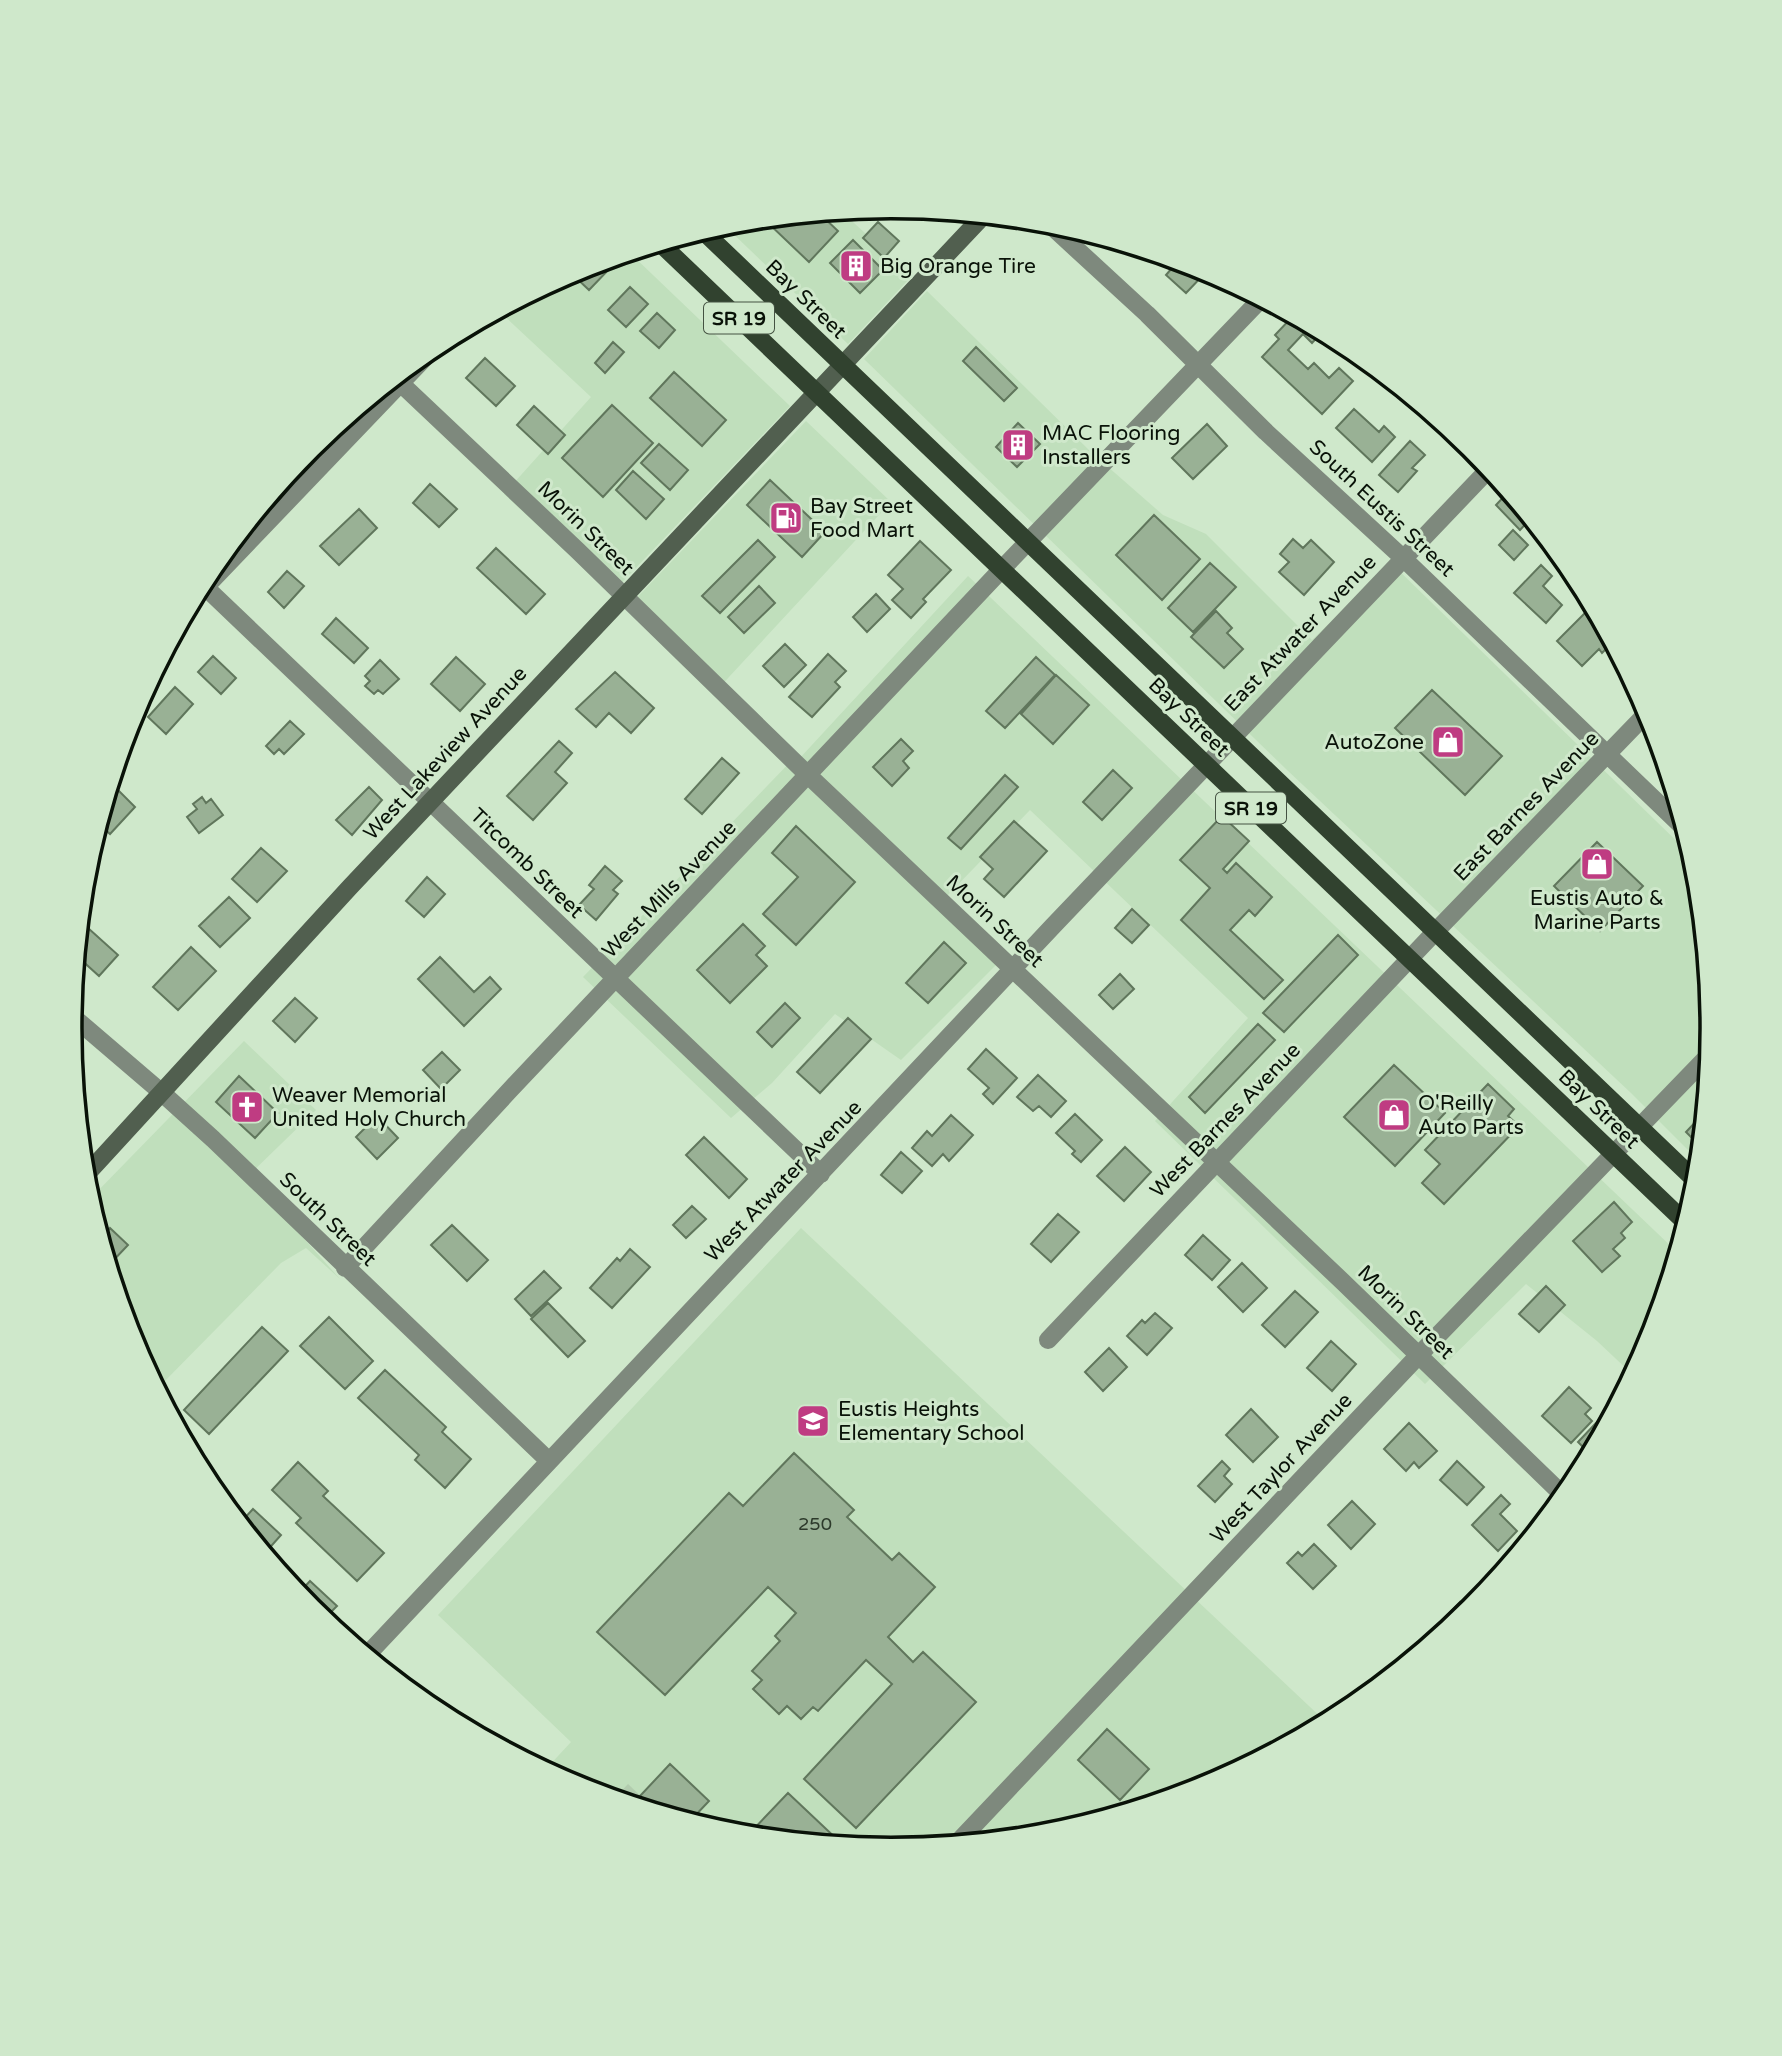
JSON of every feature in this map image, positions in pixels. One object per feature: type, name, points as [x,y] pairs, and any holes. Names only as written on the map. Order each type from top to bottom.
[{"type":"main road","name":"Bay Street","points":[[712,240],[1686,1172]]},
{"type":"main road","name":"Bay Street","points":[[668,251],[1677,1215]]},
{"type":"street","name":"West Lakeview Avenue","points":[[94,1165],[431,801],[976,224]]},
{"type":"street","name":"South Eustis Street","points":[[1065,239],[1671,815]]},
{"type":"street","name":"West Mills Avenue","points":[[345,1268],[1001,569],[1254,306]]},
{"type":"street","name":"Morin Street","points":[[401,384],[1555,1488]]},
{"type":"street","points":[[243,545],[372,408]]},
{"type":"street","name":"East Atwater Avenue","points":[[1232,738],[1482,476]]},
{"type":"street","name":"Titcomb Street","points":[[208,597],[431,801],[821,1174]]},
{"type":"street","name":"East Barnes Avenue","points":[[1435,932],[1639,722]]},
{"type":"street","name":"West Atwater Avenue","points":[[373,1649],[1232,738]]},
{"type":"street","name":"West Barnes Avenue","points":[[1048,1340],[1435,932]]},
{"type":"street","name":"South Street","points":[[82,1025],[161,1091],[549,1461]]},
{"type":"street","name":"West Taylor Avenue","points":[[967,1833],[1418,1356],[1699,1066]]},
{"type":"shaded area","points":[[851,220],[912,276],[848,344],[734,235],[785,226]]},
{"type":"shaded area","points":[[637,260],[790,406],[611,594],[504,494],[591,397],[506,318],[582,281]]},
{"type":"shaded area","points":[[927,291],[1091,452],[1163,515],[1206,534],[1312,640],[1391,563],[1677,842],[1693,922],[1698,975],[1698,1081],[1690,1152],[1631,1093],[1287,770],[864,359]]},
{"type":"shaded area","points":[[806,421],[891,502],[716,691],[627,608]]},
{"type":"shaded area","points":[[968,576],[1670,1245],[1657,1288],[1625,1367],[1597,1341],[1526,1284],[1425,1384],[1155,1121],[1248,1018],[1030,810],[945,898],[1002,959],[901,1060],[835,1014],[772,1083],[731,1118],[583,977],[796,756],[799,759]]},
{"type":"shaded area","points":[[244,1041],[316,1110],[248,1176],[340,1279],[306,1248],[281,1263],[164,1382],[125,1288],[99,1190]]},
{"type":"shaded area","name":"Eustis Heights Elementary School","points":[[801,1228],[1317,1714],[1249,1753],[1200,1775],[1151,1794],[1049,1821],[997,1830],[891,1837],[785,1830],[682,1809],[631,1794],[553,1762],[571,1742],[438,1615]]},
{"type":"shaded area","points":[[628,1784],[642,1797],[631,1794],[622,1790]]},
{"type":"building","points":[[828,222],[838,231],[809,262],[773,228]]},
{"type":"building","points":[[878,222],[899,241],[884,258],[863,238]]},
{"type":"building","name":"Big Orange Tire","points":[[853,240],[883,270],[860,293],[830,263]]},
{"type":"building","points":[[1171,270],[1198,280],[1186,293],[1166,275]]},
{"type":"building","points":[[607,271],[589,290],[580,282]]},
{"type":"building","points":[[630,287],[648,304],[626,327],[608,310]]},
{"type":"building","points":[[657,313],[675,330],[659,348],[640,331]]},
{"type":"building","points":[[1286,323],[1295,328],[1315,340],[1312,343],[1303,334],[1288,350],[1308,369],[1314,363],[1329,378],[1339,368],[1353,381],[1322,414],[1262,357],[1279,339],[1275,335]]},
{"type":"building","points":[[613,342],[624,352],[605,373],[595,363]]},
{"type":"building","points":[[976,347],[1017,388],[1004,401],[963,361]]},
{"type":"building","points":[[485,358],[515,386],[496,406],[466,378]]},
{"type":"building","points":[[674,372],[726,420],[702,446],[650,398]]},
{"type":"building","points":[[612,405],[653,443],[603,497],[562,458]]},
{"type":"building","points":[[534,406],[565,435],[548,454],[517,425]]},
{"type":"building","points":[[1354,409],[1379,432],[1384,426],[1395,437],[1372,462],[1336,428]]},
{"type":"building","name":"MAC Flooring Installers","points":[[1018,423],[1040,444],[1017,467],[996,447]]},
{"type":"building","points":[[1207,424],[1227,446],[1193,479],[1172,458]]},
{"type":"building","points":[[1410,441],[1425,455],[1412,468],[1417,471],[1398,492],[1379,475]]},
{"type":"building","points":[[659,444],[688,470],[670,490],[641,463]]},
{"type":"building","points":[[633,471],[664,499],[646,519],[616,490]]},
{"type":"building","name":"Bay Street Food Mart","points":[[770,480],[825,532],[802,557],[747,505]]},
{"type":"building","points":[[430,484],[457,509],[439,527],[413,503]]},
{"type":"building","points":[[1502,499],[1524,525],[1520,530],[1496,505]]},
{"type":"building","points":[[359,509],[377,528],[339,565],[320,546]]},
{"type":"building","points":[[1154,515],[1200,559],[1162,600],[1116,555]]},
{"type":"building","points":[[1513,530],[1528,545],[1514,560],[1499,545]]},
{"type":"building","points":[[1293,539],[1303,548],[1311,540],[1334,562],[1304,595],[1279,572],[1289,562],[1280,554]]},
{"type":"building","points":[[758,540],[775,557],[720,613],[702,596]]},
{"type":"building","points":[[920,541],[951,570],[923,599],[926,602],[911,618],[892,600],[903,589],[888,575]]},
{"type":"building","points":[[496,548],[545,594],[526,614],[477,568]]},
{"type":"building","points":[[1210,563],[1236,587],[1193,632],[1168,608]]},
{"type":"building","points":[[1541,565],[1552,576],[1543,586],[1562,605],[1546,623],[1514,593]]},
{"type":"building","points":[[287,571],[304,586],[284,608],[268,592]]},
{"type":"building","points":[[759,586],[775,603],[744,633],[728,617]]},
{"type":"building","points":[[876,594],[890,609],[867,632],[853,617]]},
{"type":"building","points":[[1216,611],[1232,628],[1227,633],[1243,649],[1224,668],[1191,637]]},
{"type":"building","points":[[1584,614],[1605,650],[1602,653],[1599,649],[1582,666],[1557,641]]},
{"type":"building","points":[[336,618],[368,648],[354,663],[322,634]]},
{"type":"building","points":[[785,644],[806,665],[784,687],[763,666]]},
{"type":"building","points":[[828,654],[846,671],[835,682],[840,687],[812,717],[789,697]]},
{"type":"building","points":[[213,656],[236,678],[221,694],[198,672]]},
{"type":"building","points":[[456,657],[485,684],[460,711],[431,684]]},
{"type":"building","points":[[1036,657],[1055,675],[1005,728],[986,711]]},
{"type":"building","points":[[380,660],[399,679],[383,694],[378,690],[374,694],[365,686],[370,681],[365,676]]},
{"type":"building","points":[[615,672],[654,708],[631,733],[609,713],[596,727],[576,709]]},
{"type":"building","points":[[1056,675],[1089,705],[1053,744],[1021,714]]},
{"type":"building","points":[[175,687],[193,704],[166,734],[148,717]]},
{"type":"building","name":"AutoZone","points":[[1432,690],[1502,756],[1465,795],[1395,728]]},
{"type":"building","points":[[290,721],[304,734],[284,754],[279,749],[274,754],[266,746]]},
{"type":"building","points":[[901,739],[913,751],[903,761],[909,768],[892,786],[873,767]]},
{"type":"building","points":[[559,741],[572,753],[555,772],[567,783],[533,820],[507,796]]},
{"type":"building","points":[[722,758],[739,773],[702,814],[685,799]]},
{"type":"building","points":[[1113,770],[1132,788],[1102,820],[1083,802]]},
{"type":"building","points":[[1005,775],[1018,787],[961,849],[948,838]]},
{"type":"building","points":[[369,787],[382,800],[352,835],[336,820]]},
{"type":"building","points":[[118,790],[135,807],[110,834],[107,831]]},
{"type":"building","points":[[202,797],[206,803],[211,799],[223,815],[199,833],[187,817],[197,809],[193,804]]},
{"type":"building","points":[[1222,816],[1249,841],[1223,869],[1227,873],[1236,863],[1272,897],[1255,916],[1249,910],[1230,930],[1283,980],[1264,999],[1181,920],[1210,888],[1180,860]]},
{"type":"building","points":[[1014,821],[1047,851],[1004,897],[984,879],[993,869],[980,857]]},
{"type":"building","points":[[796,826],[855,882],[796,945],[763,914],[798,877],[772,853]]},
{"type":"building","name":"Eustis Auto & Marine Parts","points":[[1597,842],[1643,886],[1600,931],[1554,886]]},
{"type":"building","points":[[261,848],[287,871],[257,902],[232,879]]},
{"type":"building","points":[[605,866],[622,881],[613,890],[618,894],[596,920],[579,905],[594,889],[589,885]]},
{"type":"building","points":[[427,877],[445,894],[424,917],[406,901]]},
{"type":"building","points":[[229,897],[250,918],[220,947],[199,926]]},
{"type":"building","points":[[1132,909],[1149,925],[1132,943],[1115,928]]},
{"type":"building","points":[[743,924],[765,946],[756,955],[767,966],[730,1003],[697,970]]},
{"type":"building","points":[[88,928],[118,955],[99,976],[85,963]]},
{"type":"building","points":[[1338,935],[1358,955],[1284,1032],[1263,1013]]},
{"type":"building","points":[[944,942],[966,963],[928,1003],[906,983]]},
{"type":"building","points":[[191,947],[216,971],[178,1010],[153,987]]},
{"type":"building","points":[[440,957],[474,992],[490,977],[501,989],[464,1026],[418,979]]},
{"type":"building","points":[[1120,974],[1134,989],[1113,1009],[1099,995]]},
{"type":"building","points":[[295,998],[317,1018],[295,1042],[273,1021]]},
{"type":"building","points":[[785,1003],[800,1018],[772,1047],[757,1032]]},
{"type":"building","points":[[848,1018],[871,1039],[820,1093],[797,1072]]},
{"type":"building","points":[[1258,1024],[1275,1040],[1205,1113],[1189,1097]]},
{"type":"building","points":[[986,1049],[1017,1078],[993,1104],[983,1094],[989,1088],[968,1069]]},
{"type":"building","points":[[442,1052],[460,1070],[441,1089],[423,1070]]},
{"type":"building","name":"O'Reilly Auto Parts","points":[[1394,1065],[1445,1113],[1395,1166],[1344,1117]]},
{"type":"building","points":[[1038,1075],[1066,1101],[1051,1117],[1039,1106],[1033,1111],[1017,1097]]},
{"type":"building","name":"Weaver Memorial United Holy Church","points":[[239,1076],[278,1113],[255,1138],[216,1102]]},
{"type":"building","points":[[1488,1084],[1514,1109],[1508,1116],[1519,1126],[1444,1204],[1422,1183],[1440,1164],[1425,1150]]},
{"type":"building","points":[[1075,1114],[1102,1140],[1081,1162],[1072,1154],[1075,1151],[1056,1133]]},
{"type":"building","points":[[951,1115],[973,1135],[949,1161],[943,1154],[932,1166],[912,1148],[927,1131],[932,1136]]},
{"type":"building","points":[[377,1116],[398,1138],[377,1159],[356,1137]]},
{"type":"building","points":[[1694,1124],[1692,1138],[1686,1132]]},
{"type":"building","points":[[704,1137],[747,1179],[729,1198],[686,1155]]},
{"type":"building","points":[[1125,1147],[1151,1172],[1124,1201],[1097,1176]]},
{"type":"building","points":[[901,1152],[922,1171],[902,1193],[881,1175]]},
{"type":"building","points":[[1614,1202],[1632,1222],[1621,1233],[1625,1238],[1613,1249],[1620,1256],[1602,1272],[1573,1241]]},
{"type":"building","points":[[692,1206],[706,1219],[686,1238],[673,1225]]},
{"type":"building","points":[[1058,1214],[1079,1232],[1051,1262],[1031,1244]]},
{"type":"building","points":[[452,1225],[488,1260],[467,1281],[431,1245]]},
{"type":"building","points":[[110,1228],[128,1245],[116,1258],[110,1237]]},
{"type":"building","points":[[1203,1235],[1230,1260],[1212,1280],[1185,1255]]},
{"type":"building","points":[[630,1249],[650,1267],[612,1308],[590,1288],[617,1258],[620,1261]]},
{"type":"building","points":[[1242,1263],[1267,1288],[1243,1312],[1218,1287]]},
{"type":"building","points":[[544,1271],[561,1288],[531,1316],[515,1299]]},
{"type":"building","points":[[1546,1286],[1565,1305],[1539,1332],[1519,1314]]},
{"type":"building","points":[[1295,1291],[1318,1312],[1285,1347],[1262,1325]]},
{"type":"building","points":[[548,1303],[585,1341],[568,1357],[531,1319]]},
{"type":"building","points":[[1155,1313],[1172,1328],[1147,1355],[1127,1336],[1142,1320],[1145,1323]]},
{"type":"building","points":[[329,1317],[373,1361],[345,1389],[300,1346]]},
{"type":"building","points":[[262,1327],[288,1351],[209,1434],[184,1410]]},
{"type":"building","points":[[1331,1341],[1356,1364],[1332,1391],[1307,1368]]},
{"type":"building","points":[[1109,1348],[1127,1367],[1103,1391],[1085,1372]]},
{"type":"building","points":[[385,1370],[446,1427],[442,1432],[471,1459],[445,1488],[415,1460],[419,1455],[358,1398]]},
{"type":"building","points":[[1569,1387],[1591,1408],[1585,1414],[1592,1421],[1571,1443],[1542,1416]]},
{"type":"building","points":[[1251,1409],[1278,1437],[1253,1462],[1226,1435]]},
{"type":"building","points":[[1409,1423],[1437,1451],[1419,1468],[1414,1462],[1406,1471],[1384,1449]]},
{"type":"building","points":[[1596,1423],[1582,1446],[1578,1442]]},
{"type":"building","points":[[794,1453],[854,1510],[847,1517],[892,1560],[899,1553],[935,1587],[888,1637],[913,1662],[923,1652],[976,1702],[856,1828],[804,1779],[892,1684],[866,1660],[818,1711],[813,1707],[801,1719],[787,1706],[779,1714],[753,1689],[762,1680],[752,1671],[780,1641],[775,1636],[796,1613],[768,1587],[665,1695],[597,1632],[729,1493],[743,1506]]},
{"type":"building","points":[[1222,1461],[1230,1469],[1224,1476],[1232,1484],[1215,1502],[1198,1486]]},
{"type":"building","points":[[1457,1461],[1484,1487],[1467,1505],[1440,1480]]},
{"type":"building","points":[[298,1462],[328,1491],[323,1496],[384,1553],[357,1581],[296,1523],[301,1518],[272,1490]]},
{"type":"building","points":[[1501,1495],[1510,1504],[1500,1514],[1517,1531],[1498,1551],[1472,1525]]},
{"type":"building","points":[[1352,1501],[1375,1524],[1351,1549],[1328,1525]]},
{"type":"building","points":[[253,1509],[281,1535],[271,1546],[246,1516]]},
{"type":"building","points":[[1314,1544],[1336,1566],[1313,1589],[1287,1563],[1298,1552],[1302,1556]]},
{"type":"building","points":[[310,1581],[337,1606],[331,1612],[306,1586]]},
{"type":"building","points":[[1107,1729],[1149,1769],[1120,1800],[1078,1760]]},
{"type":"building","points":[[670,1764],[709,1801],[698,1813],[640,1796]]},
{"type":"building","points":[[788,1793],[832,1834],[785,1830],[757,1825]]},
{"type":"place","name":"Big Orange Tire","points":[[856,266]]},
{"type":"place","name":"MAC Flooring Installers","points":[[1018,445]]},
{"type":"place","name":"Bay Street Food Mart","points":[[786,518]]},
{"type":"place","name":"AutoZone","points":[[1448,742]]},
{"type":"place","name":"Eustis Auto & Marine Parts","points":[[1597,864]]},
{"type":"place","name":"Weaver Memorial United Holy Church","points":[[247,1107]]},
{"type":"place","name":"O'Reilly Auto Parts","points":[[1394,1115]]},
{"type":"place","name":"Eustis Heights Elementary School","points":[[813,1421]]}]
